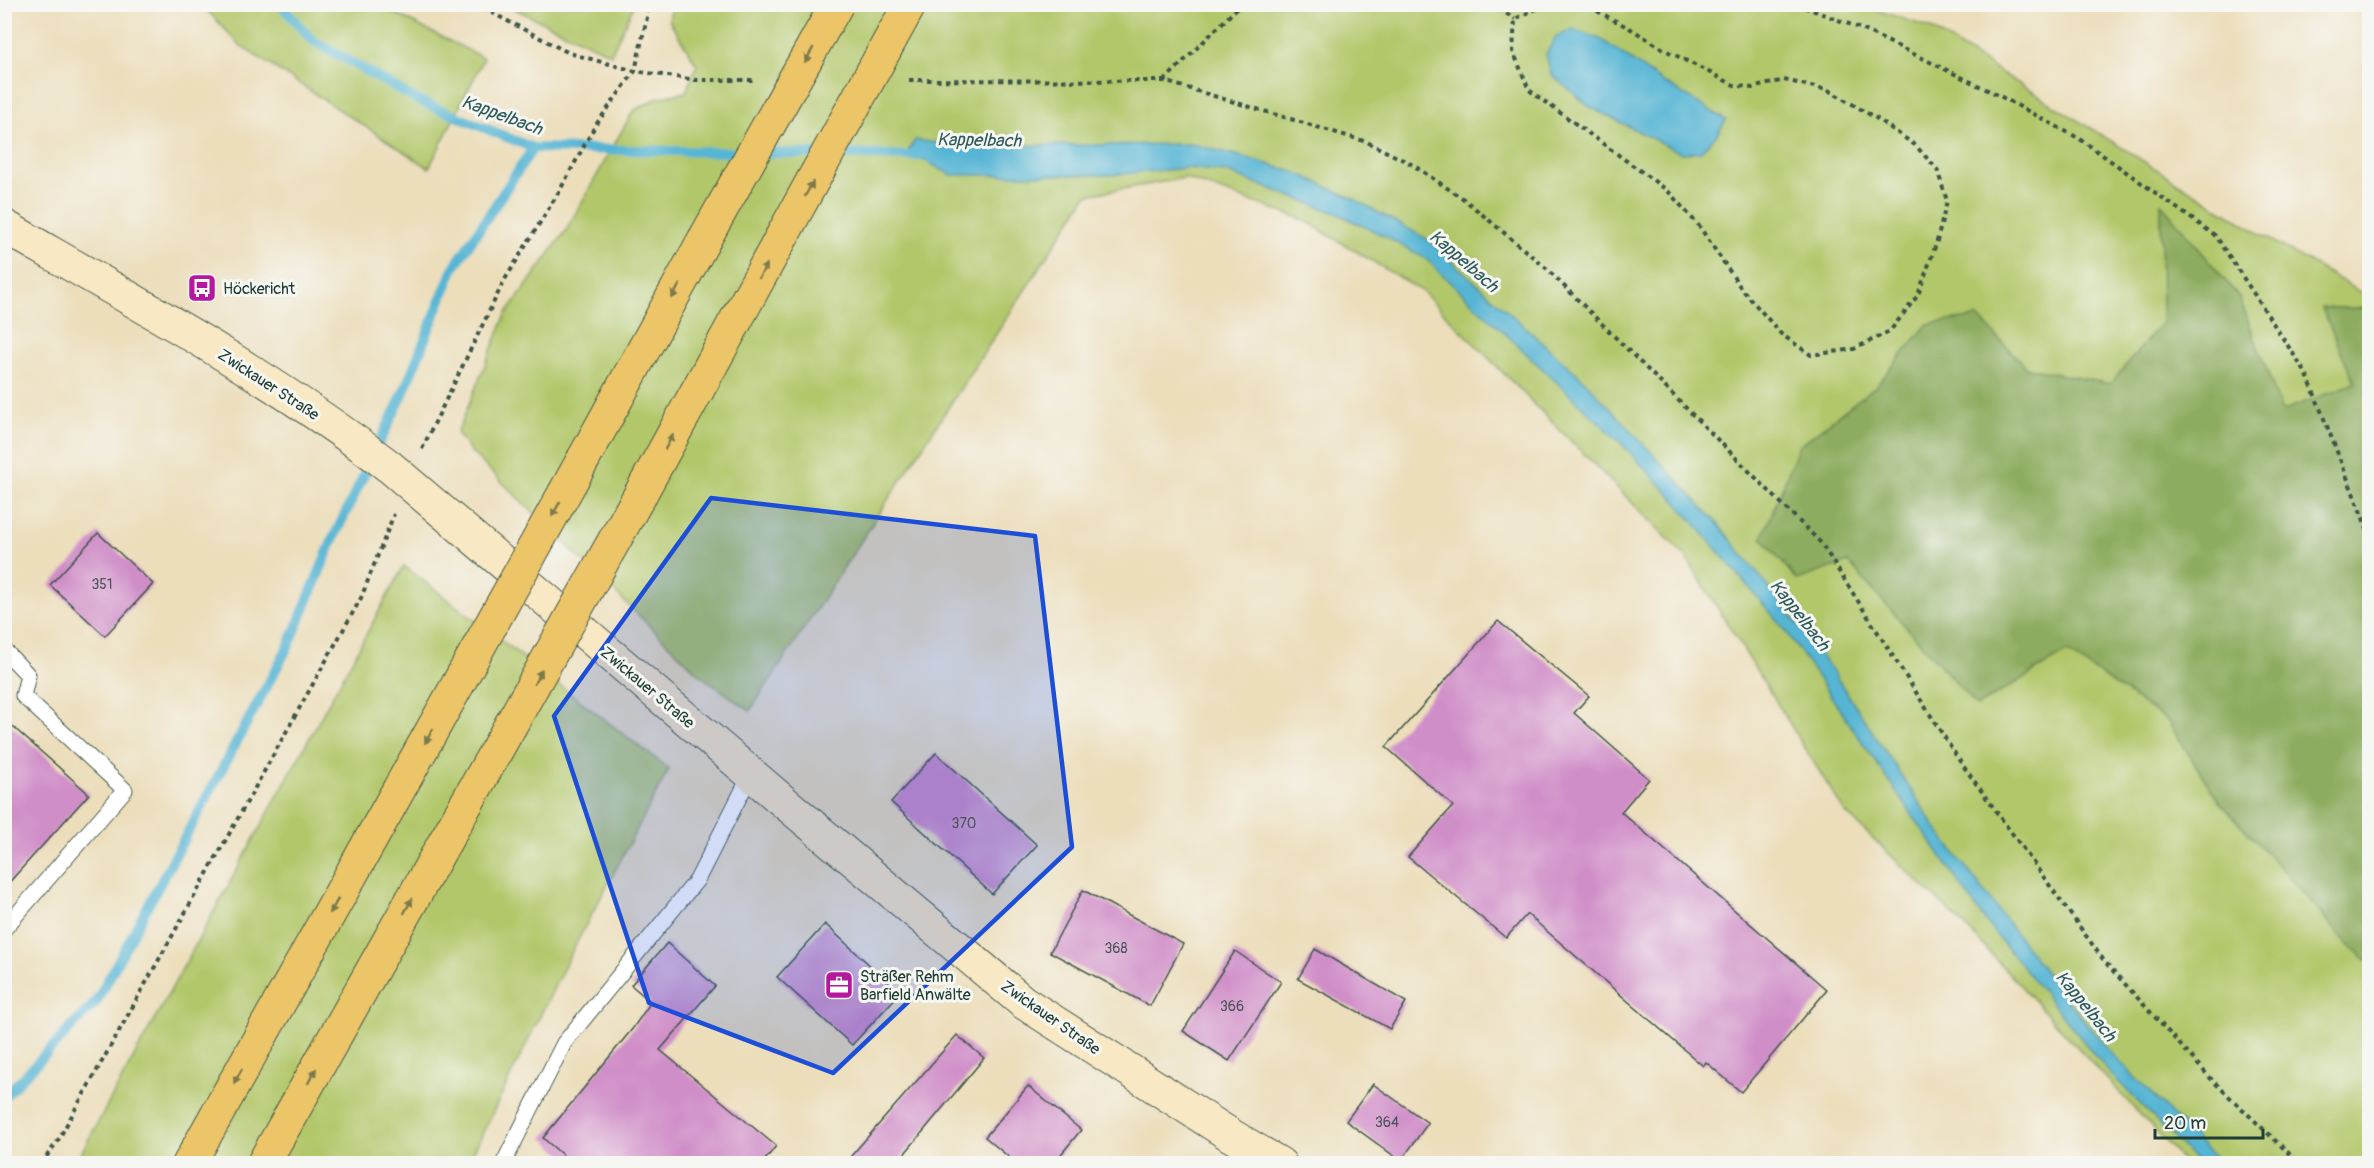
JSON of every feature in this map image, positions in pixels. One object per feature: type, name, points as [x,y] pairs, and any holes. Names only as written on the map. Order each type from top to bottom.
[{"type":"highway","points":[[189,1164],[837,4]]},
{"type":"highway","points":[[263,1164],[641,493],[910,4]]},
{"type":"main road","name":"Zwickauer Straße","points":[[4,226],[190,333],[344,432],[398,474],[1023,1002],[1232,1136],[1280,1164]]},
{"type":"lane","points":[[4,650],[28,675],[23,696],[125,790],[4,929]]},
{"type":"lane","points":[[503,1164],[564,1043],[697,880],[751,774]]},
{"type":"path","points":[[475,4],[569,53],[635,71],[696,80],[766,80]]},
{"type":"path","points":[[41,1164],[57,1142],[360,598],[398,474],[504,281],[560,190],[595,126],[635,71],[650,4]]},
{"type":"path","points":[[1164,81],[1241,4]]},
{"type":"path","points":[[1491,4],[1515,19]]},
{"type":"path","points":[[1796,4],[1863,29],[1996,94],[2080,139],[2216,236],[2307,375],[2370,536]]},
{"type":"path","points":[[1562,5],[1591,8],[1665,50],[1734,85],[1752,88],[1784,80],[1828,90],[1876,118],[1915,145],[1937,169],[1947,201],[1938,241],[1918,296],[1890,331],[1854,350],[1811,355],[1781,334],[1742,288],[1699,226],[1668,191],[1528,90],[1513,51],[1515,19],[1536,9],[1562,5]]},
{"type":"path","points":[[906,80],[1164,81],[1367,142],[1413,165],[1465,200],[1546,268],[1821,543],[1959,760],[2105,962],[2213,1081],[2300,1164]]},
{"type":"highlighted area","points":[[711,498],[1035,536],[1072,847],[833,1073],[649,1003],[554,716]]},
{"type":"green space","points":[[1858,4],[1928,27],[2262,235],[2361,292],[2369,294],[2369,308],[2323,308],[2355,383],[2282,411],[2239,297],[2161,204],[2162,324],[2110,384],[2027,368],[1978,317],[1929,324],[1876,386],[1799,446],[1797,579],[1848,562],[1977,706],[2067,652],[2167,720],[2218,800],[2348,944],[2369,962],[2369,1163],[2185,1163],[1966,927],[1844,811],[1686,557],[1422,291],[1304,220],[1185,178],[1087,195],[750,711],[700,675],[471,452],[457,433],[506,314],[565,232],[633,111],[657,98],[686,92],[697,65],[669,20],[672,5]]},
{"type":"green space","points":[[202,5],[378,5],[484,58],[429,168],[241,46]]},
{"type":"green space","points":[[506,5],[634,5],[611,54]]},
{"type":"green space","points":[[2161,203],[2239,297],[2282,411],[2355,383],[2322,308],[2369,308],[2369,962],[2348,944],[2218,800],[2167,720],[2067,652],[1977,706],[1848,562],[1797,580],[1762,538],[1799,446],[1876,386],[1928,324],[1978,317],[2027,368],[2110,384],[2162,323]]},
{"type":"green space","points":[[404,566],[669,769],[569,957],[468,1163],[75,1164]]},
{"type":"water","points":[[1572,29],[1602,40],[1663,82],[1726,120],[1716,136],[1700,152],[1681,153],[1590,107],[1551,74],[1546,54],[1555,38]]},
{"type":"water","points":[[915,140],[960,146],[1192,144],[1297,173],[1354,199],[1427,239],[1583,379],[1718,524],[1784,606],[1833,672],[1936,828],[2059,990],[2116,1058],[2220,1163],[2198,1163],[2107,1070],[1988,925],[1786,631],[1672,497],[1620,442],[1425,258],[1336,213],[1225,172],[1189,168],[1111,175],[951,175],[922,159],[904,158]]},
{"type":"building","points":[[98,533],[153,584],[105,636],[50,585]]},
{"type":"building","points":[[1498,621],[1589,696],[1574,713],[1649,779],[1621,812],[1827,990],[1741,1092],[1706,1062],[1703,1066],[1527,914],[1506,938],[1408,857],[1453,806],[1386,747]]},
{"type":"building","points":[[4,719],[89,794],[4,888]]},
{"type":"building","points":[[936,753],[1037,845],[992,894],[891,802]]},
{"type":"building","points":[[1083,890],[1183,944],[1150,1006],[1050,952]]},
{"type":"building","name":"Sträßer Rehm Barfield Anwälte","points":[[825,924],[900,993],[852,1045],[777,977]]},
{"type":"building","points":[[667,943],[715,986],[660,1050],[776,1146],[762,1164],[573,1164],[543,1138],[633,1028],[651,1002],[631,985]]},
{"type":"building","points":[[1315,949],[1406,1002],[1390,1029],[1298,979]]},
{"type":"building","points":[[1235,951],[1281,982],[1229,1061],[1183,1031]]},
{"type":"building","points":[[957,1035],[984,1058],[896,1164],[844,1164]]},
{"type":"building","points":[[1373,1084],[1428,1123],[1401,1161],[1346,1121]]},
{"type":"building","points":[[1028,1086],[1081,1130],[1053,1164],[1017,1164],[985,1137]]},
{"type":"waterway","name":"Kappelbach","points":[[280,4],[312,40],[417,100],[533,148],[919,156]]},
{"type":"waterway","points":[[4,1097],[96,1002],[289,645],[333,539],[403,394],[453,269],[533,148]]},
{"type":"place","name":"Höckericht","points":[[202,288]]},
{"type":"place","name":"Sträßer Rehm Barfield Anwälte","points":[[839,985]]}]
